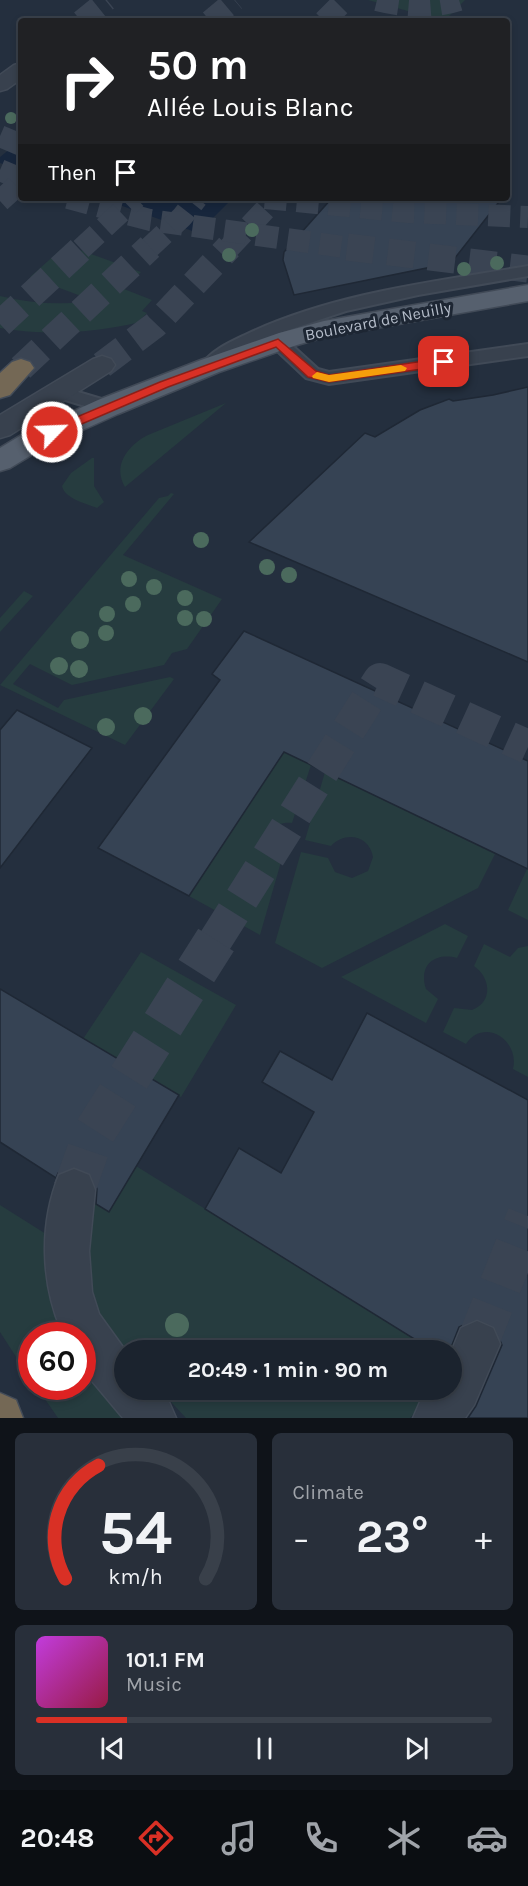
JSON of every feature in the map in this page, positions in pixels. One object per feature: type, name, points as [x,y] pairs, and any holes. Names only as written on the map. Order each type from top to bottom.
[{"type":"highway","points":[[0,389],[21,368]]},
{"type":"main road","name":"Boulevard de Neuilly","points":[[0,461],[33,441],[108,407],[210,366],[278,342],[324,329],[528,293]]},
{"type":"street","points":[[0,85],[18,71]]},
{"type":"street","points":[[0,428],[102,364]]},
{"type":"street","points":[[74,1190],[68,1223],[66,1260],[75,1311],[93,1347],[114,1372]]},
{"type":"street","points":[[436,1418],[458,1389],[477,1344]]},
{"type":"street","points":[[138,1400],[153,1418]]},
{"type":"lane","points":[[210,366],[237,346],[303,319],[397,295],[528,271]]},
{"type":"lane","points":[[278,342],[312,374],[329,378],[528,350]]},
{"type":"lane","points":[[58,392],[108,407]]},
{"type":"green space","points":[[368,0],[465,0],[447,18],[433,18]]},
{"type":"green space","points":[[66,245],[141,272],[124,289],[152,300],[142,311],[147,313],[140,322],[105,329],[53,333],[0,328],[0,296],[32,302],[54,303],[86,302],[89,299],[30,277]]},
{"type":"green space","points":[[226,403],[125,487],[121,479],[121,464],[134,444],[148,435]]},
{"type":"green space","points":[[94,458],[94,486],[104,502],[97,508],[71,497],[62,486],[71,473]]},
{"type":"green space","points":[[174,494],[123,555],[222,599],[187,649],[172,653],[164,665],[72,685],[30,664],[13,684],[58,708],[64,700],[170,677],[174,679],[125,745],[0,685],[159,498]]},
{"type":"green space","points":[[24,591],[33,596],[0,632],[0,618]]},
{"type":"green space","points":[[289,744],[311,765],[292,823],[282,823],[269,832],[265,838],[267,852],[272,858],[281,862],[260,935],[189,896]]},
{"type":"green space","points":[[325,772],[495,854],[478,888],[322,968],[275,943],[301,852],[328,858],[335,872],[352,878],[368,871],[373,857],[367,844],[356,838],[343,838],[331,846],[305,840]]},
{"type":"green space","points":[[528,870],[528,920],[508,910]]},
{"type":"green space","points":[[445,924],[468,936],[457,958],[435,959],[426,967],[424,981],[426,989],[438,999],[426,1023],[341,977]]},
{"type":"green space","points":[[484,944],[510,957],[518,948],[528,946],[528,1077],[513,1069],[514,1058],[511,1049],[499,1036],[491,1032],[482,1032],[473,1036],[466,1044],[443,1032],[454,1008],[472,1010],[484,1001],[486,983],[480,971],[474,966]]},
{"type":"green space","points":[[141,952],[236,1005],[181,1097],[83,1039]]},
{"type":"green space","points":[[136,1166],[416,1340],[117,1340],[104,1323],[87,1288],[89,1200],[109,1211]]},
{"type":"green space","points":[[0,1205],[46,1234],[60,1322],[18,1322],[18,1360],[0,1332]]},
{"type":"green space","points":[[96,1385],[122,1418],[58,1418],[46,1400],[96,1400]]},
{"type":"green space","points":[[169,1400],[427,1400],[410,1418],[186,1418]]},
{"type":"water","points":[[18,142],[18,169],[0,163],[0,157]]},
{"type":"water","points":[[108,201],[230,201],[198,233]]},
{"type":"building","points":[[329,201],[500,201],[451,263],[294,295],[283,260],[284,252]]},
{"type":"building","points":[[528,387],[528,662],[249,542],[365,433],[375,437],[420,410],[449,399],[453,401],[493,395]]},
{"type":"building","points":[[244,631],[528,761],[528,869],[284,752],[189,896],[98,848],[220,680],[212,674]]},
{"type":"building","points":[[17,710],[92,748],[0,868],[0,730]]},
{"type":"building","points":[[0,989],[179,1095],[109,1212],[96,1204],[97,1189],[90,1173],[73,1167],[58,1173],[56,1178],[0,1142]]},
{"type":"building","points":[[367,1013],[528,1100],[528,1418],[468,1418],[476,1406],[502,1345],[494,1326],[476,1319],[459,1327],[454,1340],[416,1340],[205,1209],[239,1148],[281,1173],[314,1112],[262,1082],[280,1051],[332,1080]]},
{"type":"tunnel","points":[[85,18],[107,0]]},
{"type":"tunnel","points":[[214,18],[235,0]]},
{"type":"tunnel","points":[[327,18],[345,0]]},
{"type":"tunnel","points":[[377,0],[418,6],[438,5],[459,0]]},
{"type":"tunnel","points":[[0,136],[18,144]]},
{"type":"tunnel","points":[[0,170],[18,178]]},
{"type":"tunnel","points":[[0,201],[18,185]]},
{"type":"tunnel","points":[[79,201],[150,220],[358,249]]},
{"type":"tunnel","points":[[81,249],[133,201]]},
{"type":"tunnel","points":[[148,249],[182,217],[195,201]]},
{"type":"tunnel","points":[[228,249],[273,201]]},
{"type":"tunnel","points":[[296,201],[408,212],[528,217]]},
{"type":"tunnel","points":[[0,324],[83,247]]},
{"type":"tunnel","points":[[21,368],[150,247]]},
{"type":"tunnel","points":[[102,365],[155,325],[229,247]]},
{"type":"tunnel","points":[[347,247],[528,269]]},
{"type":"tunnel","points":[[215,941],[380,680],[528,747]]},
{"type":"tunnel","points":[[74,1190],[94,1133],[216,940]]},
{"type":"tunnel","points":[[477,1344],[528,1216]]},
{"type":"slow traffic","points":[[317,376],[329,378],[401,368]]},
{"type":"route","points":[[52,432],[164,384],[278,342],[312,374],[329,378],[444,362]]}]
